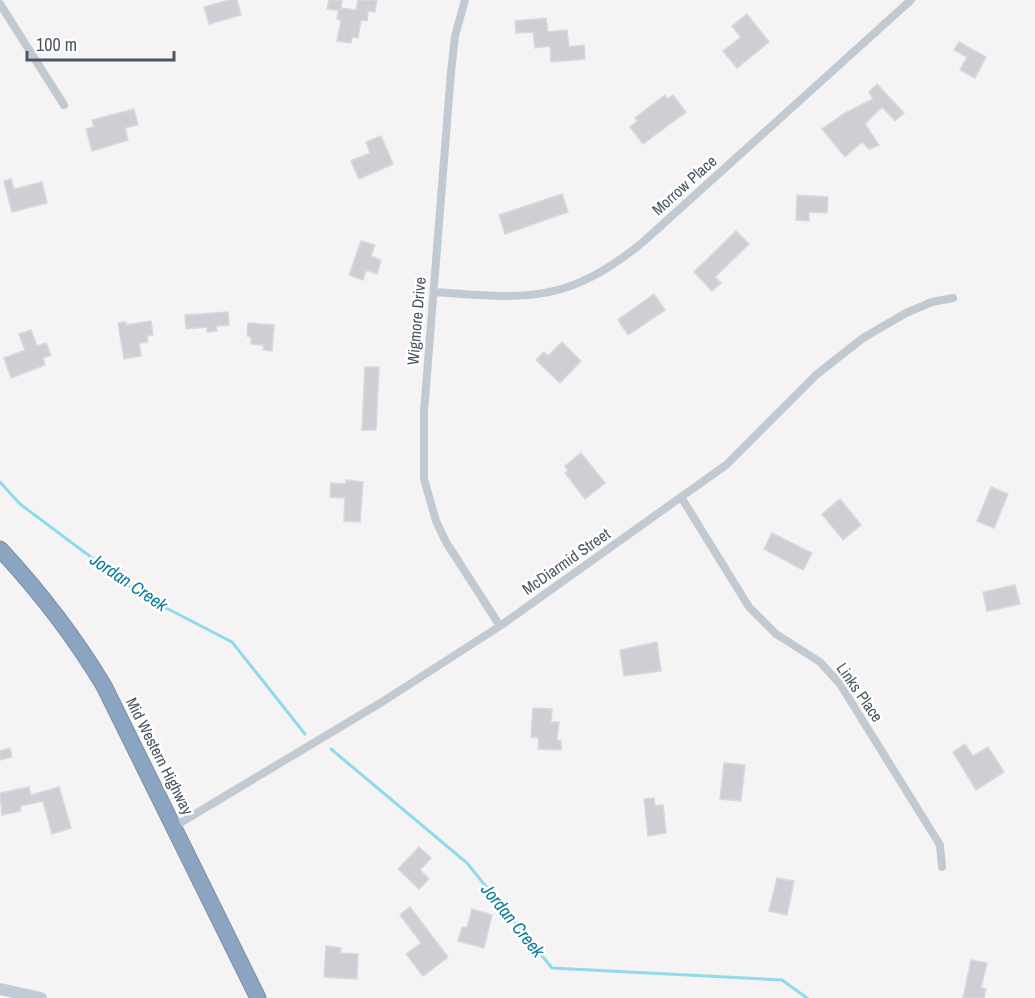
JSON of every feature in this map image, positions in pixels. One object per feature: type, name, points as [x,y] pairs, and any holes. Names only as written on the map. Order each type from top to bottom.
[{"type":"highway","name":"Mid Western Highway","points":[[0,549],[27,578],[79,645],[104,686],[258,998]]},
{"type":"street","name":"Wigmore Drive","points":[[465,0],[457,27],[451,72],[424,412],[424,479],[436,521],[446,542],[500,626]]},
{"type":"street","name":"Morrow Place","points":[[434,292],[494,297],[540,296],[576,286],[603,273],[643,242],[911,0]]},
{"type":"street","points":[[0,4],[64,105]]},
{"type":"street","name":"McDiarmid Street","points":[[175,826],[382,702],[500,626],[681,498],[726,465],[816,375],[863,338],[906,313],[932,302],[953,298]]},
{"type":"street","name":"Links Place","points":[[681,498],[749,607],[767,627],[820,662],[840,684],[940,845],[942,867]]},
{"type":"street","points":[[0,989],[41,998]]},
{"type":"building","points":[[237,0],[241,15],[209,24],[204,7]]},
{"type":"building","points":[[329,0],[342,0],[341,8],[356,10],[358,0],[377,0],[375,12],[368,11],[367,21],[361,20],[358,38],[352,37],[351,43],[337,41],[341,20],[337,19],[338,10],[327,9]]},
{"type":"building","points":[[747,14],[769,42],[737,68],[723,51],[741,37],[732,26]]},
{"type":"building","points":[[546,18],[548,32],[567,30],[569,47],[584,45],[585,59],[551,62],[550,46],[535,48],[533,32],[516,33],[515,21]]},
{"type":"building","points":[[959,42],[986,57],[975,78],[960,70],[967,57],[954,50]]},
{"type":"building","points":[[877,84],[904,113],[895,121],[882,107],[865,124],[879,145],[869,149],[862,142],[845,157],[822,129],[845,113],[873,99],[869,92]]},
{"type":"building","points":[[665,95],[668,99],[673,95],[686,112],[643,144],[630,127],[638,121],[635,118]]},
{"type":"building","points":[[134,109],[138,125],[125,128],[128,140],[92,151],[86,129],[94,127],[92,120]]},
{"type":"building","points":[[381,136],[393,164],[359,179],[351,161],[370,153],[366,142]]},
{"type":"building","points":[[11,179],[14,189],[42,182],[47,203],[12,212],[4,181]]},
{"type":"building","points":[[562,194],[568,212],[505,234],[499,215]]},
{"type":"building","points":[[797,195],[828,197],[827,213],[809,212],[809,221],[796,220]]},
{"type":"building","points":[[736,231],[749,244],[715,277],[721,283],[712,291],[694,272]]},
{"type":"building","points":[[361,241],[375,245],[371,256],[381,260],[377,274],[366,270],[363,280],[349,275]]},
{"type":"building","points":[[654,294],[665,310],[628,335],[618,320]]},
{"type":"building","points":[[228,312],[229,325],[216,326],[217,331],[207,332],[207,327],[186,329],[185,315]]},
{"type":"building","points":[[151,321],[153,335],[147,336],[148,342],[139,343],[141,356],[124,359],[118,323],[126,322],[126,325]]},
{"type":"building","points":[[248,323],[274,325],[272,351],[263,350],[264,345],[251,344],[251,337],[247,336]]},
{"type":"building","points":[[31,330],[37,346],[46,343],[51,355],[43,358],[45,365],[11,378],[4,358],[25,350],[19,334]]},
{"type":"building","points":[[562,342],[581,361],[560,383],[536,360],[544,352],[548,356]]},
{"type":"building","points":[[365,367],[379,367],[376,430],[362,430]]},
{"type":"building","points":[[581,453],[605,483],[585,499],[565,473],[568,471],[565,466]]},
{"type":"building","points":[[346,480],[363,482],[360,522],[344,521],[345,498],[330,497],[331,483],[346,484]]},
{"type":"building","points":[[991,487],[1008,494],[994,528],[977,521]]},
{"type":"building","points":[[840,499],[861,525],[843,540],[822,514]]},
{"type":"building","points":[[772,533],[812,553],[803,570],[764,549]]},
{"type":"building","points":[[1015,585],[1020,604],[987,611],[983,592]]},
{"type":"building","points":[[657,642],[661,671],[624,676],[620,650]]},
{"type":"building","points":[[533,708],[552,709],[551,722],[559,722],[557,740],[561,741],[561,750],[538,749],[539,738],[531,737]]},
{"type":"building","points":[[965,744],[973,756],[988,747],[1004,772],[976,790],[953,752]]},
{"type":"building","points":[[10,748],[12,757],[0,760],[0,751]]},
{"type":"building","points":[[724,763],[745,765],[741,801],[720,799]]},
{"type":"building","points":[[29,787],[31,795],[59,787],[71,828],[52,834],[43,801],[20,806],[21,811],[2,815],[0,793]]},
{"type":"building","points":[[654,798],[655,806],[663,805],[666,833],[648,836],[644,799]]},
{"type":"building","points":[[419,847],[431,858],[420,870],[429,879],[419,889],[398,869]]},
{"type":"building","points":[[777,878],[794,881],[787,915],[769,911]]},
{"type":"building","points":[[410,907],[448,957],[423,976],[406,954],[421,943],[400,915]]},
{"type":"building","points":[[472,909],[492,915],[484,948],[458,941],[462,927],[467,928]]},
{"type":"building","points":[[326,946],[341,948],[340,953],[358,954],[357,979],[324,977]]},
{"type":"building","points":[[971,960],[987,963],[981,988],[986,989],[984,998],[963,998]]},
{"type":"waterway","name":"Jordan Creek","points":[[0,482],[20,504],[143,596],[232,642],[305,734]]},
{"type":"waterway","name":"Jordan Creek","points":[[331,749],[467,863],[552,968],[782,980],[807,998]]}]
